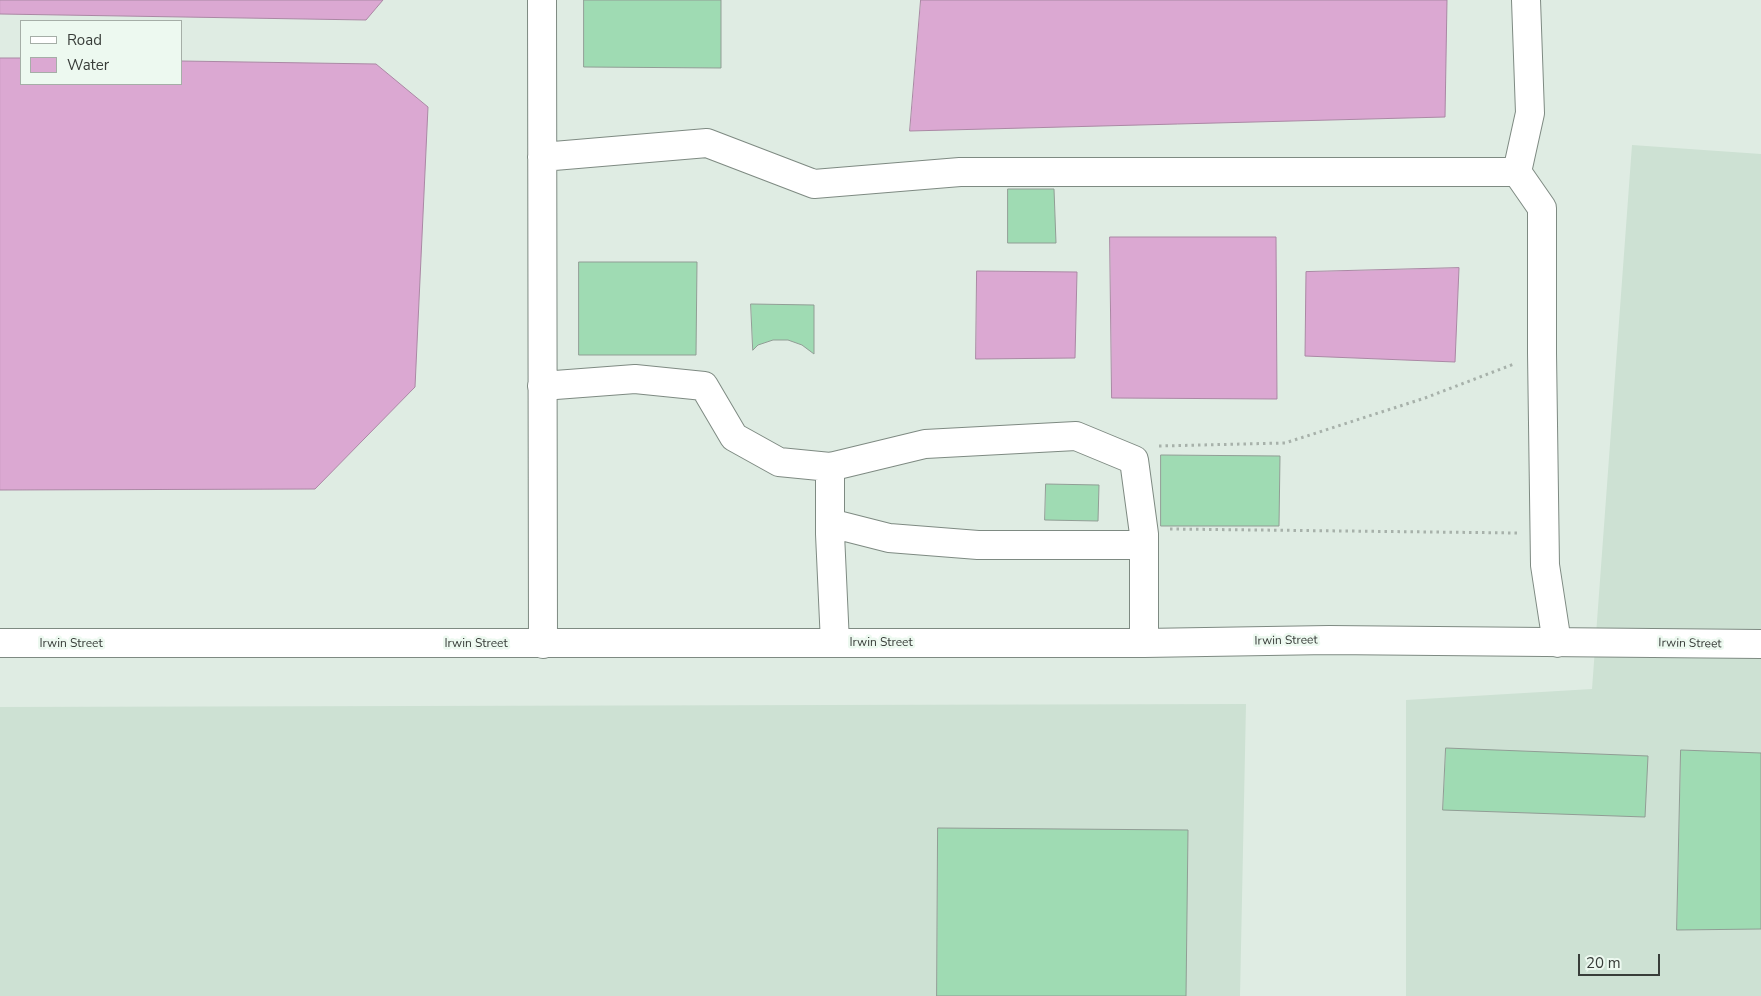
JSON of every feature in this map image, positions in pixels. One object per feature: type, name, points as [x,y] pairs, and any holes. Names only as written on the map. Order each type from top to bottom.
[{"type":"street","points":[[542,0],[542,644]]},
{"type":"street","points":[[1526,0],[1530,113],[1517,172],[1542,208],[1545,566],[1558,642]]},
{"type":"street","points":[[542,157],[706,143],[814,184],[960,172],[1517,172]]},
{"type":"street","points":[[542,386],[635,379],[704,386],[734,437],[778,462],[830,467],[924,444],[1076,436],[1134,460],[1143,537],[1144,643]]},
{"type":"street","points":[[830,467],[830,524],[835,643]]},
{"type":"street","points":[[830,524],[889,538],[978,545],[1143,537]]},
{"type":"street","name":"Irwin Street","points":[[0,644],[1144,643],[1329,640],[1761,644]]},
{"type":"path","points":[[1134,460],[1158,446],[1285,444],[1425,398],[1542,353]]},
{"type":"path","points":[[1143,537],[1544,533]]},
{"type":"shaded area","points":[[1632,145],[1761,154],[1761,996],[1406,996],[1406,700],[1592,689]]},
{"type":"shaded area","points":[[1246,704],[1240,996],[0,996],[0,707]]},
{"type":"water","points":[[0,0],[383,0],[366,20],[0,14]]},
{"type":"water","points":[[921,0],[1447,0],[1445,117],[910,131]]},
{"type":"water","points":[[0,58],[20,58],[20,85],[182,85],[182,61],[376,64],[428,107],[415,387],[315,489],[0,490]]},
{"type":"water","points":[[1110,237],[1276,237],[1277,399],[1112,398]]},
{"type":"water","points":[[1459,268],[1455,362],[1305,356],[1306,272]]},
{"type":"water","points":[[977,271],[1077,272],[1075,358],[976,359]]},
{"type":"building","points":[[584,0],[721,0],[721,68],[584,67]]},
{"type":"building","points":[[1008,189],[1054,189],[1056,243],[1008,243]]},
{"type":"building","points":[[579,262],[697,262],[696,355],[579,355]]},
{"type":"building","points":[[751,304],[814,305],[814,354],[802,345],[788,340],[773,340],[758,345],[753,350]]},
{"type":"building","points":[[1161,455],[1280,456],[1279,526],[1161,526]]},
{"type":"building","points":[[1046,484],[1099,485],[1098,521],[1045,520]]},
{"type":"building","points":[[1446,748],[1648,756],[1645,817],[1443,810]]},
{"type":"building","points":[[1681,750],[1761,753],[1761,929],[1677,930]]},
{"type":"building","points":[[938,828],[1188,830],[1186,996],[937,996]]}]
